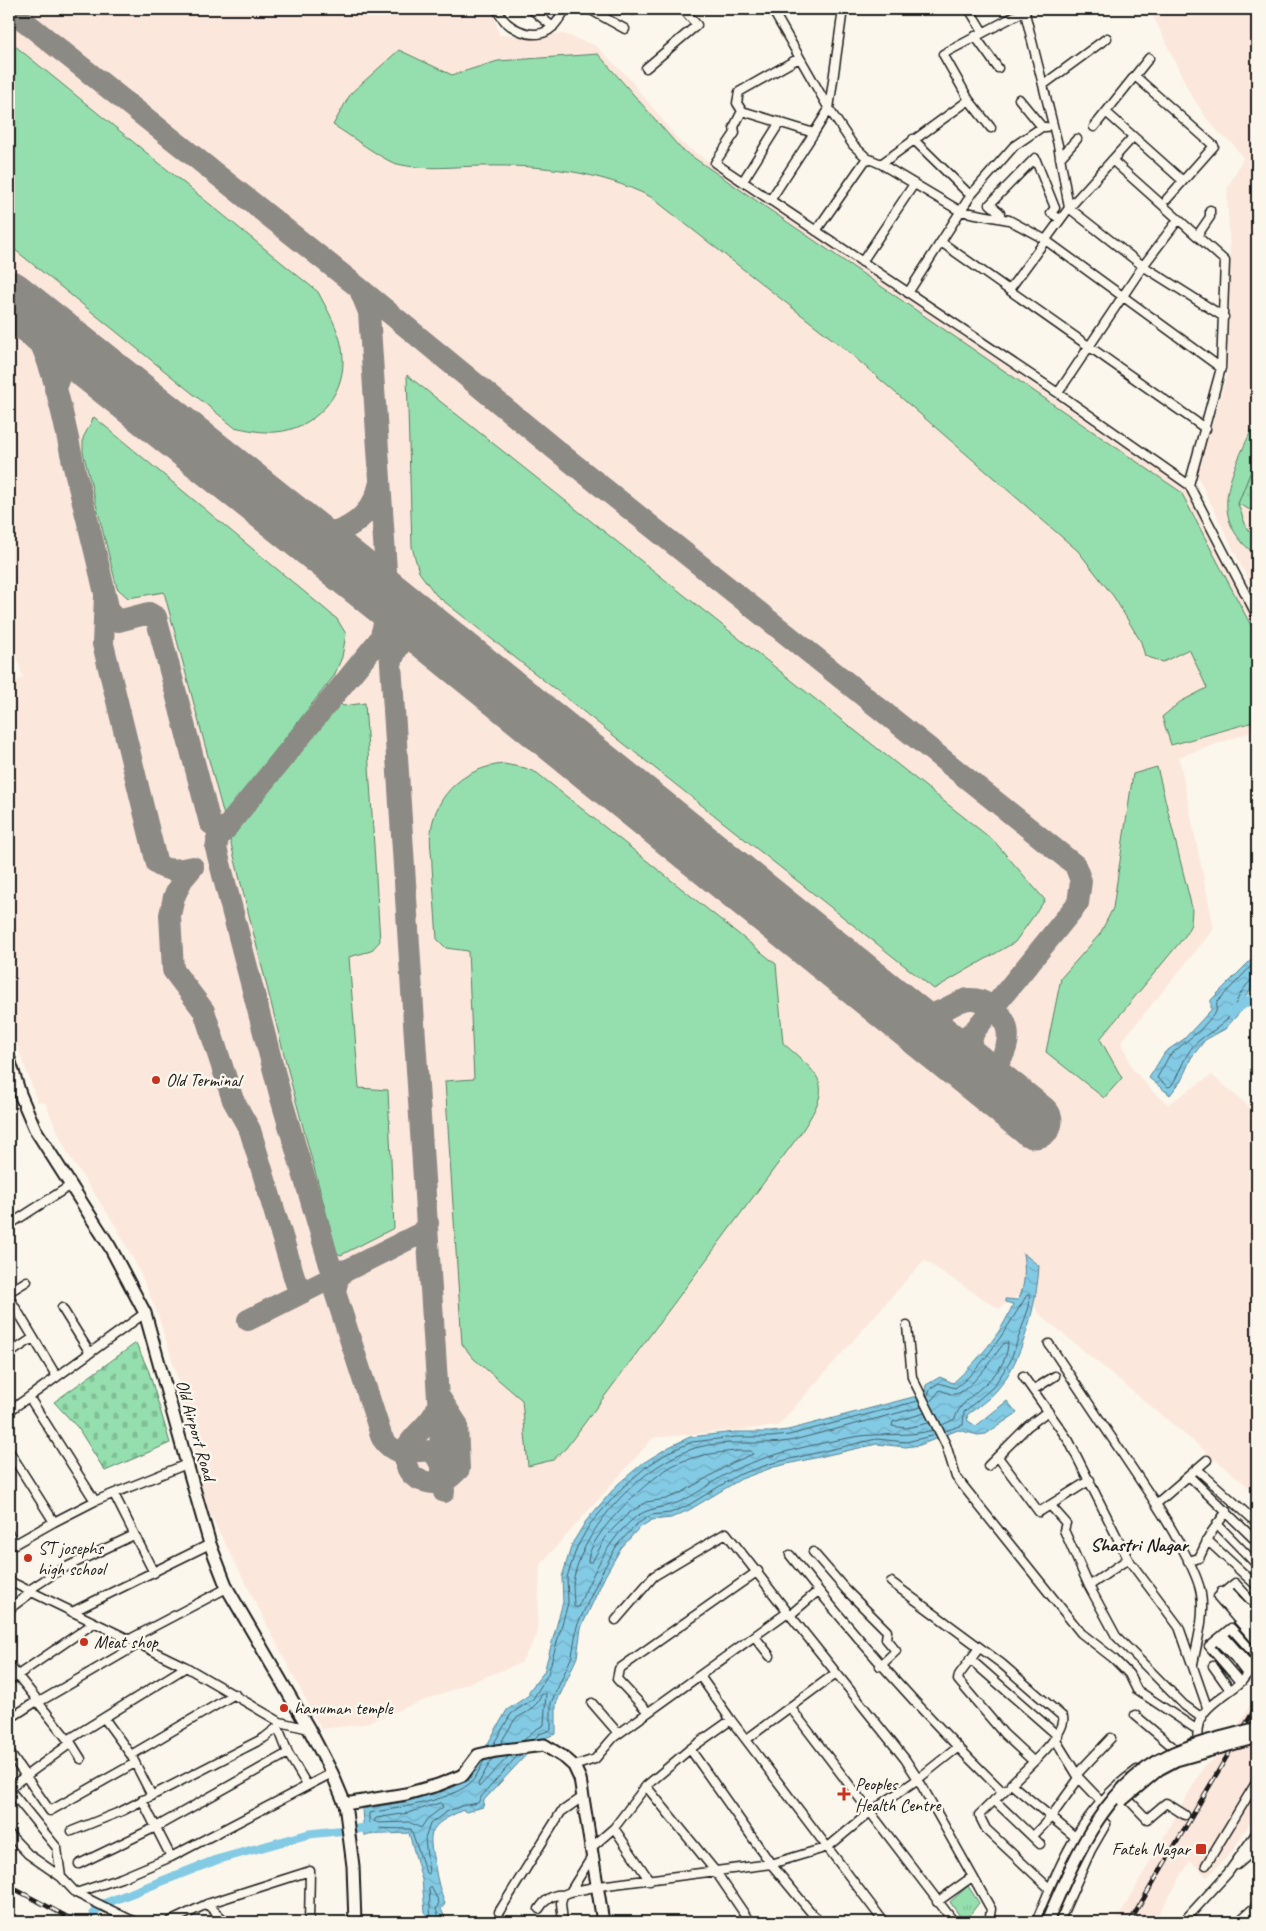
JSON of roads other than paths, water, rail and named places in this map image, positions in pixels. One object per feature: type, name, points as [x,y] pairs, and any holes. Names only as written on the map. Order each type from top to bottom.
[{"type":"main road","name":"Old Airport Road","points":[[9,1059],[20,1094],[35,1130],[110,1247],[145,1314],[210,1544],[227,1588],[309,1728],[332,1774],[346,1808],[353,1866],[355,1922]]},
{"type":"main road","points":[[1047,1922],[1072,1865],[1093,1825],[1105,1807],[1137,1776],[1175,1752],[1257,1728]]},
{"type":"main road","points":[[1053,1922],[1084,1855],[1099,1828],[1126,1796],[1159,1769],[1176,1760],[1257,1736]]},
{"type":"main road","points":[[346,1808],[438,1785],[463,1775],[478,1755],[544,1745],[555,1750],[574,1766],[580,1779],[599,1886],[603,1922]]},
{"type":"street","points":[[497,9],[516,30],[526,33],[544,32],[553,27],[566,9]]},
{"type":"street","points":[[531,9],[553,27]]},
{"type":"street","points":[[589,9],[625,29]]},
{"type":"street","points":[[646,68],[697,24],[683,9]]},
{"type":"street","points":[[772,9],[798,58],[829,109],[853,145],[867,158],[881,164],[960,211],[1009,220],[1044,239],[1122,298],[1221,368]]},
{"type":"street","points":[[771,199],[829,109],[843,9]]},
{"type":"street","points":[[969,9],[984,32]]},
{"type":"street","points":[[991,128],[969,100],[943,54],[1026,10],[1060,158],[1069,208],[1143,266],[1224,317]]},
{"type":"street","points":[[975,36],[998,68]]},
{"type":"street","points":[[1043,85],[1106,38]]},
{"type":"street","points":[[798,58],[739,92],[737,103],[742,111],[814,133]]},
{"type":"street","points":[[1094,127],[1149,58]]},
{"type":"street","points":[[1135,76],[1214,146],[1167,199]]},
{"type":"street","points":[[1020,99],[1042,127]]},
{"type":"street","points":[[881,164],[912,139],[969,100]]},
{"type":"street","points":[[742,111],[734,127],[735,133],[715,163],[1058,393],[1188,485],[1257,616]]},
{"type":"street","points":[[1106,112],[1183,181]]},
{"type":"street","points":[[743,181],[780,122]]},
{"type":"street","points":[[908,293],[971,194],[1014,146],[1042,127],[1052,126]]},
{"type":"street","points":[[1009,290],[1060,219],[1133,137]]},
{"type":"street","points":[[912,139],[967,192]]},
{"type":"street","points":[[1060,158],[1077,139]]},
{"type":"street","points":[[816,231],[867,158]]},
{"type":"street","points":[[1000,218],[1000,213],[990,204],[1035,158],[1055,208],[1051,213],[1060,219]]},
{"type":"street","points":[[1112,160],[1225,261],[1221,368],[1206,429],[1188,485]]},
{"type":"street","points":[[862,262],[914,184]]},
{"type":"street","points":[[1197,236],[1210,217],[1210,210]]},
{"type":"street","points":[[1058,393],[1143,266],[1178,220]]},
{"type":"street","points":[[941,242],[1206,429]]},
{"type":"street","points":[[9,1225],[72,1185]]},
{"type":"street","points":[[9,1292],[27,1281]]},
{"type":"street","points":[[9,1298],[57,1377]]},
{"type":"street","points":[[62,1308],[90,1353]]},
{"type":"street","points":[[9,1411],[145,1314]]},
{"type":"street","points":[[907,1326],[912,1377],[946,1445],[956,1477],[1081,1633],[1113,1658],[1129,1674],[1137,1690],[1196,1730]]},
{"type":"street","points":[[9,1354],[33,1338]]},
{"type":"street","points":[[1049,1344],[1170,1525],[1188,1561],[1201,1593],[1202,1615],[1192,1668]]},
{"type":"street","points":[[1023,1376],[1069,1441],[1128,1559],[1179,1627],[1207,1706]]},
{"type":"street","points":[[1033,1390],[1055,1376]]},
{"type":"street","points":[[29,1397],[95,1501]]},
{"type":"street","points":[[988,1466],[1028,1426],[1048,1412]]},
{"type":"street","points":[[9,1451],[54,1522]]},
{"type":"street","points":[[998,1456],[1039,1512],[1090,1480]]},
{"type":"street","points":[[1156,1504],[1207,1460]]},
{"type":"street","points":[[9,1534],[15,1544],[95,1501],[187,1464]]},
{"type":"street","points":[[1197,1470],[1257,1522]]},
{"type":"street","points":[[1189,1476],[1257,1542]]},
{"type":"street","points":[[114,1494],[154,1573]]},
{"type":"street","points":[[1050,1505],[1066,1522],[1064,1530],[1089,1586],[1116,1636],[1184,1705],[1202,1718]]},
{"type":"street","points":[[1188,1561],[1199,1558],[1207,1540],[1227,1511]]},
{"type":"street","points":[[1217,1524],[1257,1565]]},
{"type":"street","points":[[616,1620],[654,1576],[726,1533],[905,1759],[991,1909],[989,1922]]},
{"type":"street","points":[[9,1609],[60,1570],[134,1535]]},
{"type":"street","points":[[1207,1540],[1257,1586]]},
{"type":"street","points":[[72,1612],[210,1544]]},
{"type":"street","points":[[813,1552],[846,1590],[887,1631],[886,1639],[896,1651],[880,1666]]},
{"type":"street","points":[[790,1555],[880,1666],[957,1748],[1002,1792]]},
{"type":"street","points":[[1089,1586],[1128,1559]]},
{"type":"street","points":[[648,1712],[617,1679],[619,1669],[758,1571]]},
{"type":"street","points":[[9,1581],[186,1667],[235,1694],[279,1724],[309,1728]]},
{"type":"street","points":[[891,1582],[1031,1688],[1061,1714],[1064,1727],[1056,1738],[979,1814],[980,1821],[986,1829],[1049,1888]]},
{"type":"street","points":[[1257,1607],[1235,1583],[1218,1597],[1257,1642]]},
{"type":"street","points":[[128,1640],[227,1588]]},
{"type":"street","points":[[574,1766],[596,1758],[618,1733],[789,1614],[818,1591]]},
{"type":"street","points":[[1224,1591],[1257,1620]]},
{"type":"street","points":[[1224,1591],[1257,1632]]},
{"type":"street","points":[[9,1681],[94,1623]]},
{"type":"street","points":[[1036,1922],[1049,1888],[1074,1836],[1092,1811],[1116,1786],[1143,1766],[1174,1748],[1198,1741],[1196,1730],[1207,1706],[1240,1682],[1249,1671],[1257,1658],[1231,1628],[1208,1646],[1240,1682]]},
{"type":"street","points":[[1224,1635],[1249,1671]]},
{"type":"street","points":[[754,1637],[770,1656]]},
{"type":"street","points":[[1217,1640],[1249,1671]]},
{"type":"street","points":[[9,1719],[37,1701],[39,1702],[139,1644]]},
{"type":"street","points":[[979,1648],[959,1675],[958,1680],[1004,1734],[1033,1761]]},
{"type":"street","points":[[970,1660],[1056,1738],[1078,1776],[1102,1801]]},
{"type":"street","points":[[9,1665],[81,1759]]},
{"type":"street","points":[[1212,1666],[1230,1690]]},
{"type":"street","points":[[61,1876],[56,1848],[9,1789],[69,1742],[186,1667]]},
{"type":"street","points":[[747,1739],[836,1673]]},
{"type":"street","points":[[700,1676],[731,1720],[884,1922]]},
{"type":"street","points":[[131,1755],[235,1694]]},
{"type":"street","points":[[592,1703],[618,1733]]},
{"type":"street","points":[[790,1707],[954,1922]]},
{"type":"street","points":[[1135,1715],[1174,1748]]},
{"type":"street","points":[[104,1718],[131,1755],[152,1796]]},
{"type":"street","points":[[563,1922],[561,1903],[592,1851],[614,1828],[646,1786],[690,1749],[731,1720]]},
{"type":"street","points":[[279,1724],[288,1753],[307,1785]]},
{"type":"street","points":[[72,1831],[122,1811],[152,1796],[264,1738],[279,1724]]},
{"type":"street","points":[[1033,1836],[1051,1817],[1078,1776],[1111,1738]]},
{"type":"street","points":[[539,1909],[550,1898],[558,1894],[566,1894],[599,1886],[650,1881],[771,1864],[828,1847],[871,1811],[918,1779],[957,1748]]},
{"type":"street","points":[[690,1749],[771,1864],[819,1922]]},
{"type":"street","points":[[9,1752],[50,1811],[135,1763]]},
{"type":"street","points":[[79,1864],[156,1826],[288,1753]]},
{"type":"street","points":[[78,1894],[171,1857],[307,1785],[332,1774]]},
{"type":"street","points":[[1206,1865],[1257,1781]]},
{"type":"street","points":[[1011,1784],[1074,1836]]},
{"type":"street","points":[[646,1786],[716,1872],[749,1921],[739,1922]]},
{"type":"street","points":[[1116,1786],[1147,1819],[1166,1803],[1185,1815]]},
{"type":"street","points":[[499,1912],[561,1812],[584,1796]]},
{"type":"street","points":[[142,1800],[171,1857]]},
{"type":"street","points":[[994,1800],[1040,1844]]},
{"type":"street","points":[[1059,1922],[1091,1850],[1106,1824],[1092,1811]]},
{"type":"street","points":[[614,1828],[650,1881]]},
{"type":"street","points":[[1228,1873],[1257,1832]]},
{"type":"street","points":[[9,1834],[28,1854],[61,1876],[78,1894],[135,1922]]},
{"type":"street","points":[[1183,1922],[1228,1873],[1257,1848]]},
{"type":"street","points":[[169,1922],[207,1904],[310,1871],[309,1922]]},
{"type":"street","points":[[937,1902],[972,1877]]},
{"type":"street","points":[[207,1904],[226,1922]]},
{"type":"street","points":[[1238,1922],[1257,1905]]},
{"type":"water","points":[[1257,954],[1257,981],[1240,1004],[1241,1011],[1225,1029],[1205,1040],[1191,1058],[1181,1081],[1170,1095],[1149,1078],[1165,1052],[1184,1039],[1211,1010],[1211,1000]]},
{"type":"water","points":[[1023,1253],[1039,1266],[1038,1281],[1027,1331],[1014,1364],[1006,1378],[990,1397],[967,1415],[968,1421],[976,1426],[1007,1401],[1017,1413],[986,1434],[978,1435],[958,1430],[920,1445],[906,1447],[877,1444],[774,1467],[741,1479],[689,1510],[671,1518],[652,1520],[639,1528],[621,1548],[605,1576],[581,1628],[577,1657],[556,1704],[556,1734],[541,1739],[484,1800],[483,1807],[466,1812],[463,1810],[443,1821],[433,1831],[431,1837],[432,1854],[445,1904],[441,1909],[447,1922],[426,1922],[422,1880],[409,1833],[364,1835],[362,1809],[405,1802],[452,1788],[467,1780],[507,1710],[529,1695],[529,1691],[544,1672],[563,1602],[562,1577],[572,1544],[586,1521],[618,1484],[643,1463],[690,1437],[735,1432],[788,1430],[917,1396],[925,1392],[926,1385],[940,1377],[953,1383],[979,1357],[1002,1326],[1013,1304],[1005,1302],[1005,1299],[1018,1300],[1021,1295],[1024,1283]]},
{"type":"waterway","points":[[1231,1013],[1257,995]]},
{"type":"waterway","points":[[94,1913],[101,1905],[216,1860],[309,1834],[375,1827]]},
{"type":"railway","points":[[1130,1922],[1257,1705]]},
{"type":"railway","points":[[9,1886],[77,1922]]},
{"type":"place","name":"Old Terminal","points":[[156,1080]]},
{"type":"place","name":"ST josephs high school","points":[[28,1558]]},
{"type":"place","name":"Meat shop","points":[[84,1642]]},
{"type":"place","name":"hanuman temple","points":[[284,1708]]},
{"type":"place","name":"Peoples Health Centre","points":[[844,1794]]},
{"type":"place","name":"Fateh Nagar","points":[[1201,1849]]},
{"type":"district","name":"Shastri Nagar","points":[[1139,1545]]}]
